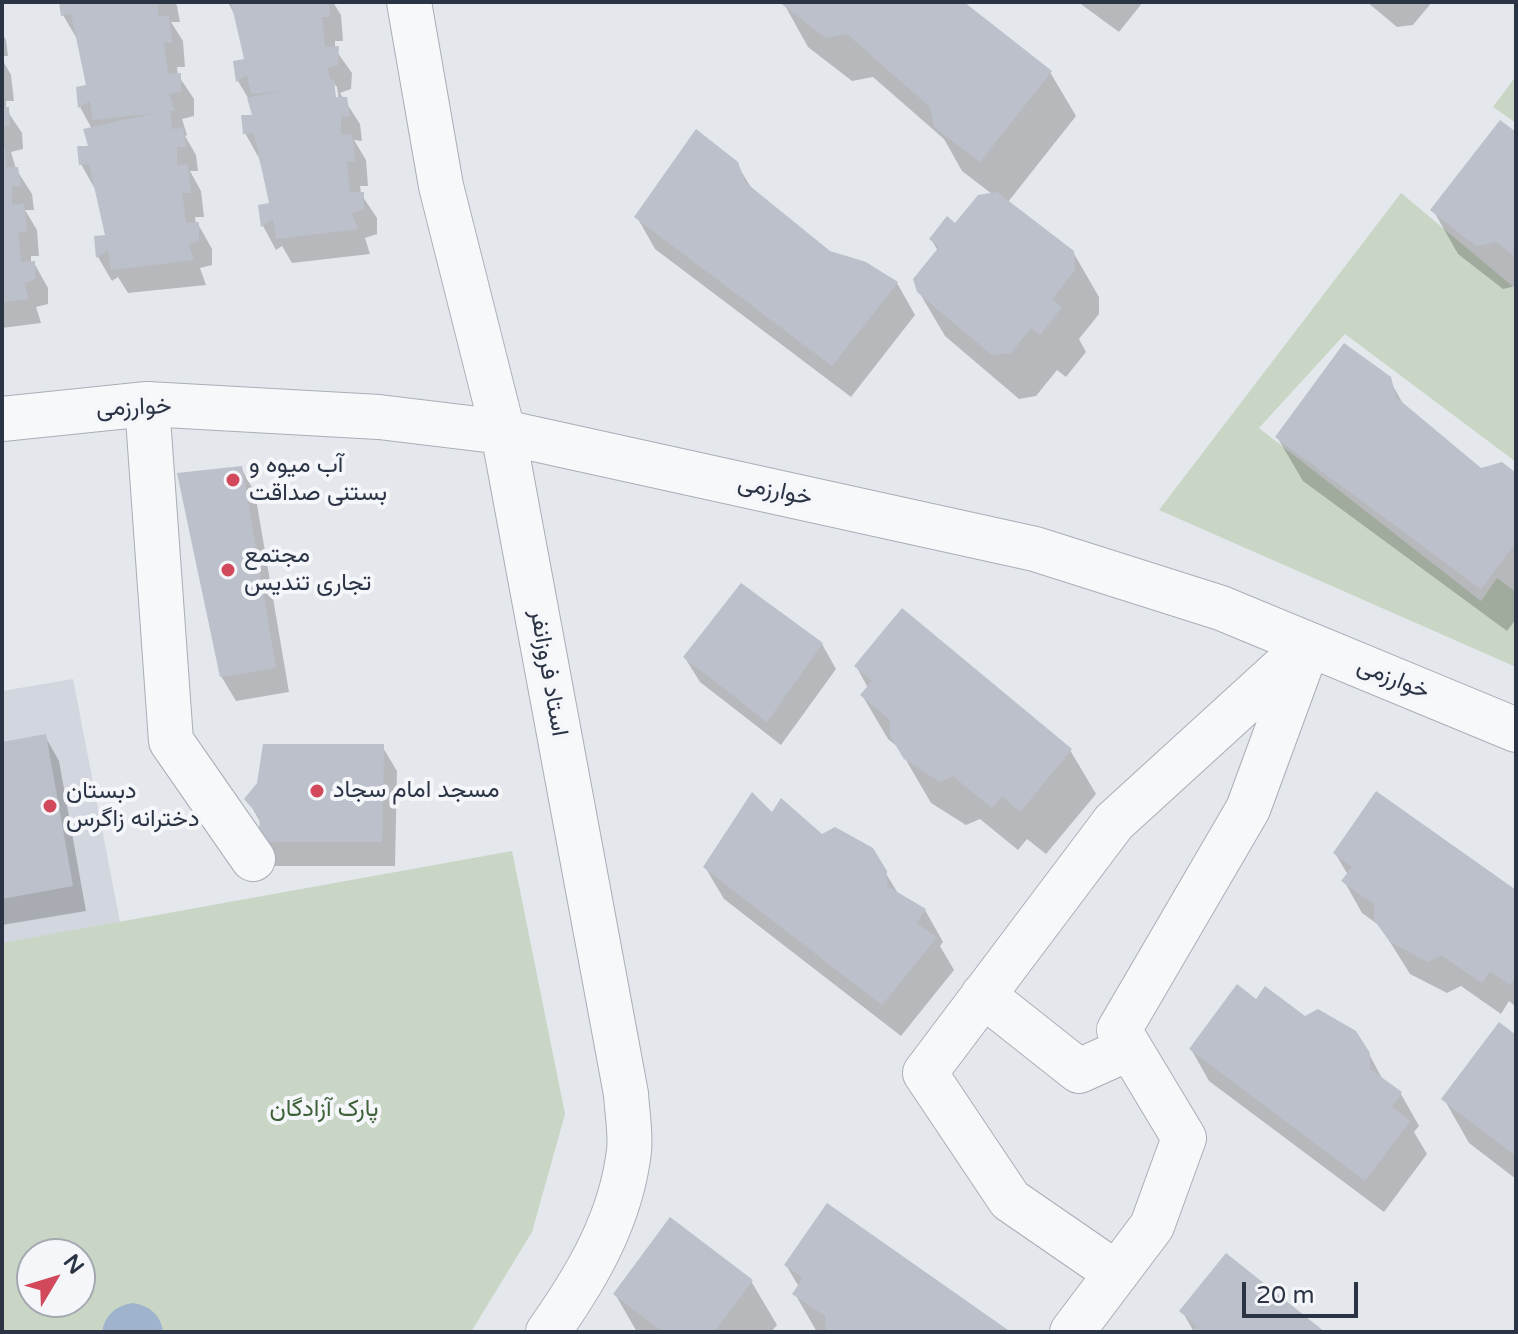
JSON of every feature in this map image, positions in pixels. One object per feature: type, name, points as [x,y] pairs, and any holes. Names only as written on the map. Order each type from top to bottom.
[{"type":"street","name":"استاد فروزانفر","points":[[409,2],[441,186],[503,432],[626,1094],[629,1149],[618,1203],[599,1252],[574,1296],[548,1332]]},
{"type":"street","name":"خوارزمی","points":[[2,419],[147,404],[379,417],[503,432],[1035,549],[1221,608],[1516,730]]},
{"type":"street","points":[[147,404],[171,741],[253,859]]},
{"type":"street","points":[[1116,1273],[1010,1200],[925,1073],[1114,822],[1308,645]]},
{"type":"street","points":[[1072,1332],[1152,1226],[1184,1138],[1119,1030],[1248,809],[1308,645]]},
{"type":"street","points":[[983,995],[1079,1071],[1130,1048]]},
{"type":"shaded area","name":"دبستان دخترانه زاگرس","points":[[73,679],[120,922],[2,947],[2,691]]},
{"type":"green space","points":[[1516,76],[1516,123],[1493,107]]},
{"type":"green space","points":[[1401,193],[1516,289],[1516,462],[1345,334],[1259,428],[1481,601],[1497,578],[1516,592],[1516,667],[1159,510]]},
{"type":"green space","name":"پارک آزادگان","points":[[512,851],[565,1114],[532,1232],[471,1332],[2,1332],[2,943]]},
{"type":"water","points":[[132,1303],[153,1312],[163,1332],[102,1332],[112,1312]]},
{"type":"building","points":[[59,2],[158,2],[158,17],[169,15],[172,43],[164,43],[168,74],[181,73],[181,91],[169,94],[175,111],[170,111],[172,129],[183,128],[186,147],[177,147],[177,166],[188,164],[191,193],[182,193],[186,223],[199,222],[199,241],[188,244],[194,260],[111,270],[108,250],[96,258],[94,236],[105,235],[89,164],[79,165],[77,146],[88,146],[83,129],[156,113],[93,120],[90,101],[78,108],[76,87],[86,85],[71,14],[61,16]]},
{"type":"building","points":[[231,2],[329,2],[330,17],[322,17],[325,47],[339,46],[338,65],[327,68],[331,80],[334,80],[336,97],[347,97],[350,117],[341,116],[341,135],[352,134],[355,162],[347,162],[350,192],[364,192],[364,209],[352,213],[358,229],[276,239],[273,219],[261,227],[258,205],[269,203],[254,133],[243,134],[241,115],[252,115],[247,98],[283,91],[251,94],[247,75],[236,82],[233,61],[244,59]]},
{"type":"building","points":[[779,2],[964,2],[1052,71],[980,162],[934,127],[930,107],[847,34],[826,38]]},
{"type":"building","points":[[2,107],[9,107],[10,125],[2,127]]},
{"type":"building","points":[[1500,120],[1516,132],[1516,258],[1497,242],[1476,246],[1430,210]]},
{"type":"building","points":[[696,129],[738,162],[745,182],[830,251],[866,262],[898,282],[832,366],[634,217]]},
{"type":"building","points":[[5,149],[7,167],[18,167],[21,186],[12,186],[12,205],[24,203],[27,231],[18,232],[21,262],[35,261],[35,279],[24,283],[29,299],[2,302],[2,150]]},
{"type":"building","points":[[997,192],[1074,251],[1075,270],[1052,299],[1062,307],[1040,335],[1031,328],[1011,353],[992,355],[917,292],[913,279],[939,247],[929,239],[947,216],[955,223],[978,195]]},
{"type":"building","points":[[1344,343],[1391,377],[1396,397],[1481,468],[1502,462],[1516,473],[1516,542],[1481,589],[1275,437]]},
{"type":"building","name":"مجتمع تجاری تندیس","points":[[242,466],[276,668],[220,677],[177,473]]},
{"type":"building","points":[[741,583],[823,643],[767,722],[683,657]]},
{"type":"building","points":[[902,608],[1072,749],[1020,812],[1002,796],[992,808],[953,776],[940,782],[904,759],[890,736],[890,720],[860,695],[872,681],[854,666]]},
{"type":"building","points":[[46,734],[73,886],[2,899],[2,742]]},
{"type":"building","name":"مسجد امام سجاد","points":[[263,744],[384,744],[382,842],[258,842],[260,817],[244,799],[257,783]]},
{"type":"building","points":[[1376,791],[1516,890],[1516,977],[1510,985],[1490,971],[1482,983],[1441,955],[1428,962],[1390,942],[1374,920],[1374,904],[1341,881],[1352,867],[1333,853]]},
{"type":"building","points":[[752,792],[772,812],[781,798],[822,834],[835,827],[873,848],[887,871],[887,886],[926,909],[916,923],[937,937],[882,1005],[703,867]]},
{"type":"building","points":[[1237,984],[1256,999],[1265,986],[1305,1016],[1318,1009],[1356,1031],[1370,1053],[1370,1069],[1402,1092],[1392,1107],[1410,1121],[1365,1181],[1189,1049]]},
{"type":"building","points":[[1499,1022],[1516,1035],[1516,1156],[1441,1099]]},
{"type":"building","points":[[827,1203],[1007,1332],[826,1332],[825,1316],[792,1294],[803,1278],[784,1265]]},
{"type":"building","points":[[670,1217],[753,1280],[714,1332],[663,1332],[613,1294]]},
{"type":"building","points":[[1226,1253],[1325,1332],[1192,1332],[1197,1326],[1179,1311]]},
{"type":"place","name":"آب میوه و بستنی صداقت","points":[[233,480]]},
{"type":"place","name":"مجتمع تجاری تندیس","points":[[228,570]]},
{"type":"place","name":"مسجد امام سجاد","points":[[317,791]]},
{"type":"place","name":"دبستان دخترانه زاگرس","points":[[50,806]]}]
